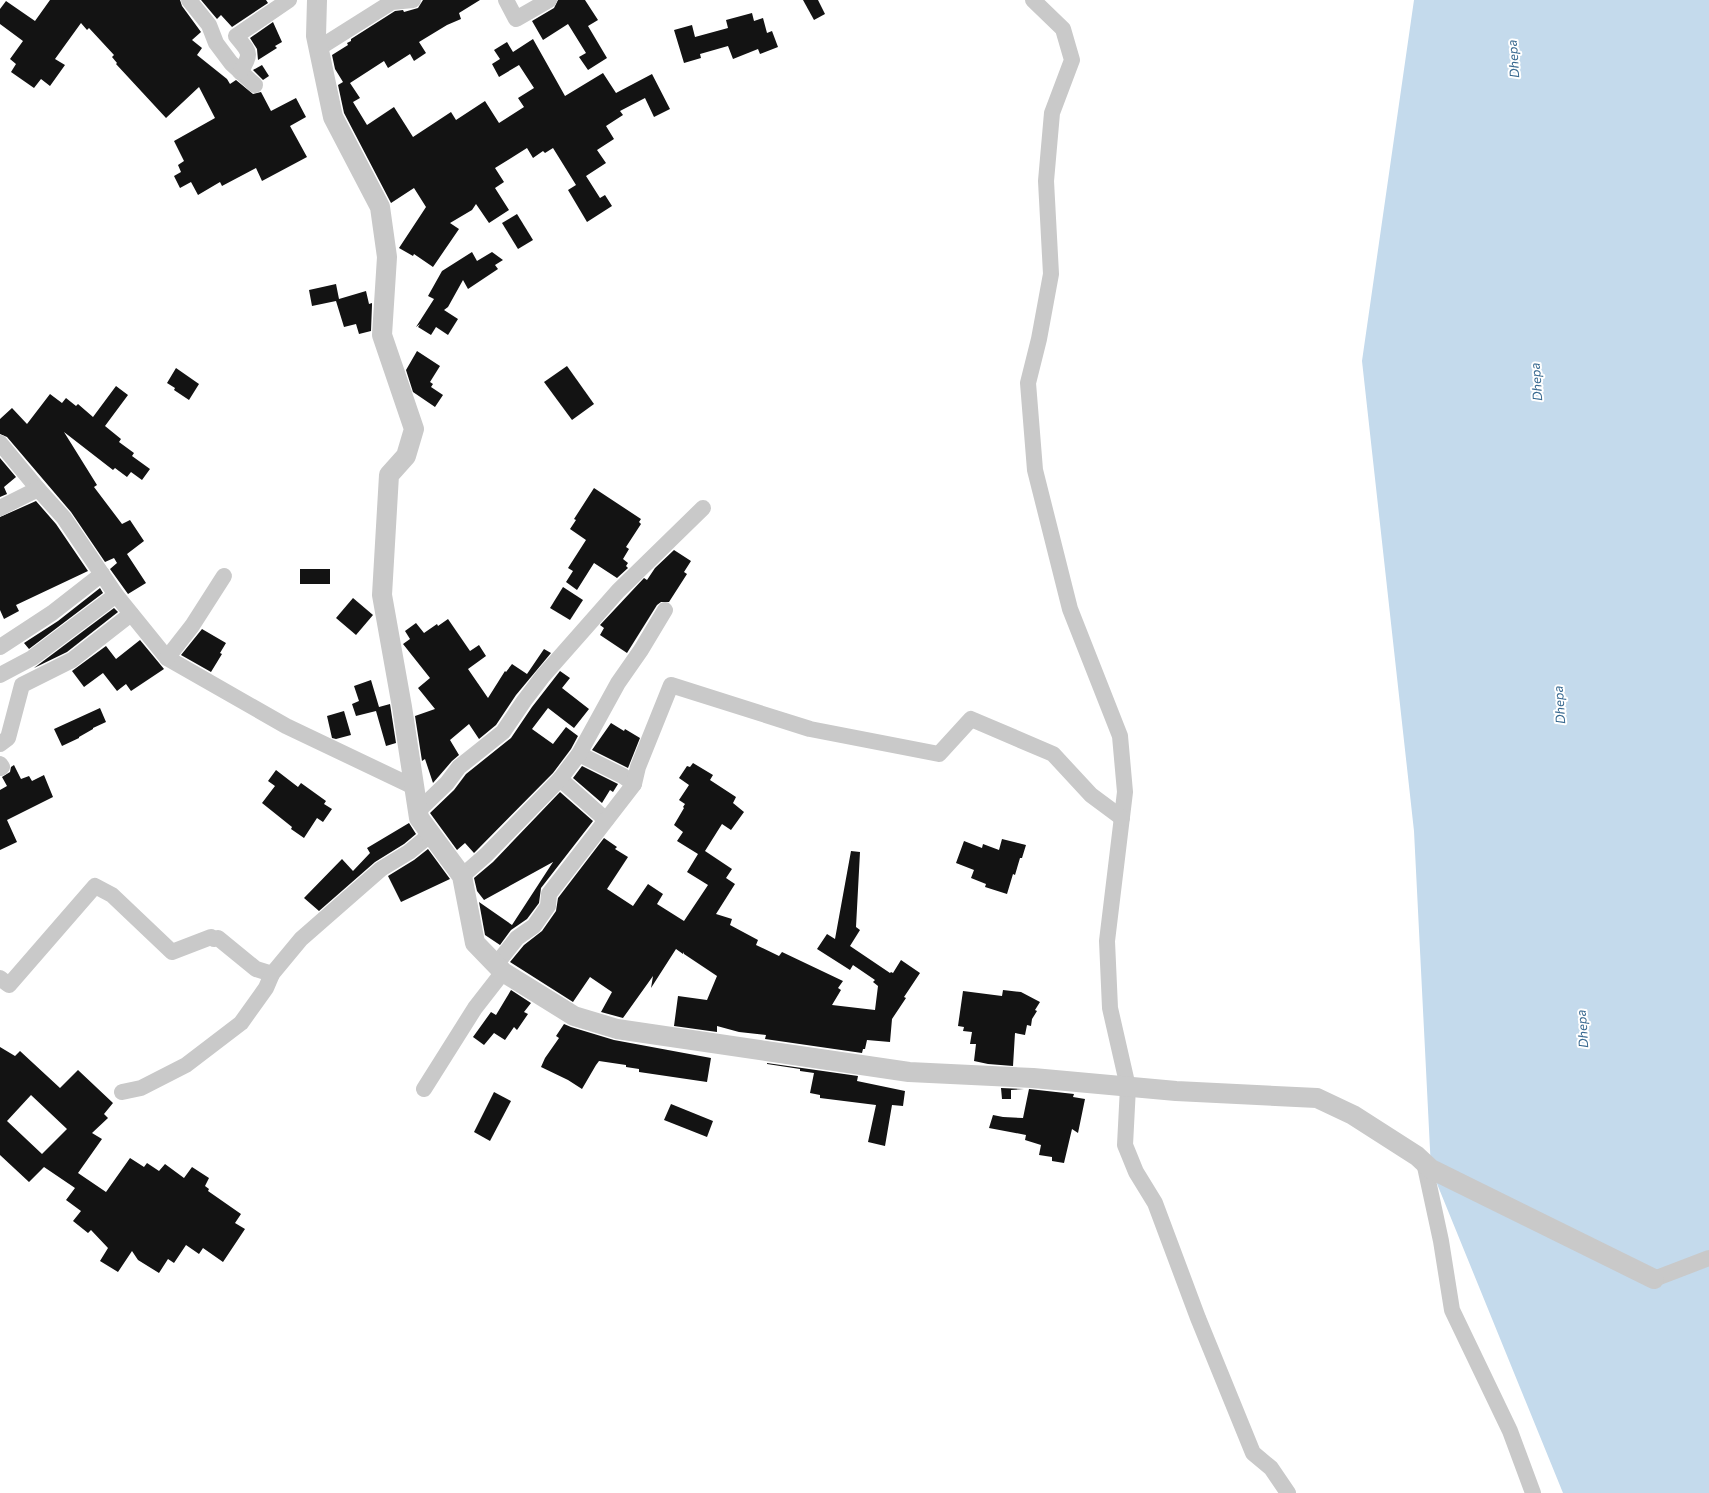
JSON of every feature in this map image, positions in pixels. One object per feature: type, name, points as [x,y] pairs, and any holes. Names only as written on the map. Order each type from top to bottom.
[{"type":"street","points":[[189,0],[209,25],[216,43],[240,72],[256,85]]},
{"type":"street","points":[[240,72],[248,60],[248,50],[236,36],[288,0]]},
{"type":"street","points":[[317,0],[316,36],[333,117],[380,207],[387,257],[382,335],[414,429],[406,456],[389,475],[382,594],[419,818],[462,876],[475,943],[503,972],[574,1016],[617,1029],[909,1072],[1033,1078],[1176,1091],[1317,1098],[1354,1115],[1416,1156],[1431,1169],[1654,1279],[1709,1258]]},
{"type":"street","points":[[319,48],[392,2],[413,0]]},
{"type":"street","points":[[506,0],[516,19],[549,0]]},
{"type":"street","points":[[1033,0],[1063,29],[1072,60],[1052,113],[1046,181],[1051,274],[1039,339],[1028,383],[1035,470],[1070,609],[1120,736],[1125,792],[1107,941],[1110,1008],[1128,1087],[1125,1145],[1136,1172],[1155,1203],[1198,1318],[1253,1453],[1272,1468],[1288,1493]]},
{"type":"street","points":[[0,443],[64,518],[116,595],[167,658],[286,726],[414,787]]},
{"type":"street","points":[[0,508],[38,489]]},
{"type":"street","points":[[418,811],[447,783],[459,767],[503,732],[543,676],[618,591],[703,508]]},
{"type":"street","points":[[0,647],[52,613],[102,574]]},
{"type":"street","points":[[167,658],[192,626],[224,576]]},
{"type":"street","points":[[0,675],[32,658],[116,595]]},
{"type":"street","points":[[462,876],[486,854],[560,779],[579,754],[618,683],[641,650],[665,610]]},
{"type":"street","points":[[0,744],[8,738],[22,685],[72,660],[131,614]]},
{"type":"street","points":[[503,972],[498,962],[518,938],[534,926],[548,906],[549,894],[634,784],[638,767],[671,686],[810,729],[939,754],[970,719],[1053,754],[1091,795],[1122,818]]},
{"type":"street","points":[[579,754],[623,776],[634,784]]},
{"type":"street","points":[[0,764],[2,767],[0,768]]},
{"type":"street","points":[[560,779],[606,820]]},
{"type":"street","points":[[122,1092],[142,1088],[186,1065],[240,1023],[266,988],[272,974],[301,939],[381,869],[409,852],[431,834]]},
{"type":"street","points":[[0,978],[8,985],[96,886],[112,895],[172,952],[211,937],[214,939],[218,938],[256,969],[272,974]]},
{"type":"street","points":[[424,1089],[475,1008],[503,972]]},
{"type":"street","points":[[1424,1162],[1441,1241],[1452,1310],[1510,1431],[1533,1493]]},
{"type":"water","name":"Dhepa","points":[[1414,0],[1709,0],[1709,1493],[1563,1493],[1431,1169],[1414,831],[1362,361]]},
{"type":"building","points":[[50,0],[180,0],[182,6],[201,32],[192,40],[202,48],[197,55],[227,79],[230,84],[236,80],[253,94],[261,92],[271,111],[296,98],[306,117],[290,126],[307,157],[262,181],[256,168],[222,186],[220,182],[198,195],[191,182],[180,188],[174,176],[181,172],[178,165],[184,161],[174,141],[215,118],[199,87],[166,118],[116,64],[117,63],[112,57],[114,55],[89,28],[87,30],[81,23],[55,59],[65,65],[50,86],[41,79],[34,88],[11,72],[16,64],[10,59],[23,41],[0,24],[0,9],[6,1],[35,21]]},
{"type":"building","points":[[201,0],[266,0],[268,3],[232,27],[221,15],[217,19]]},
{"type":"building","points":[[423,0],[480,0],[459,13],[461,19],[447,25],[419,42],[426,53],[414,61],[410,54],[388,68],[384,61],[350,83],[360,98],[353,102],[367,125],[394,107],[413,137],[451,112],[456,120],[485,101],[499,123],[524,107],[518,98],[534,88],[519,65],[499,77],[492,64],[500,59],[494,50],[507,42],[513,52],[533,39],[565,96],[603,73],[616,93],[652,74],[670,109],[654,117],[645,98],[620,111],[623,115],[606,126],[614,139],[597,150],[606,163],[586,176],[600,198],[605,195],[612,206],[587,222],[568,190],[576,185],[553,148],[545,153],[543,151],[533,158],[527,148],[495,168],[504,182],[495,188],[509,210],[489,223],[476,204],[472,210],[450,223],[459,229],[433,267],[414,254],[413,256],[399,248],[426,207],[414,188],[391,203],[344,113],[338,85],[343,82],[335,69],[332,55],[348,45],[347,43],[351,41],[351,39],[395,11],[403,10],[404,12],[418,8]]},
{"type":"building","points":[[558,0],[585,0],[598,20],[588,26],[607,58],[588,70],[579,57],[586,53],[568,24],[543,40],[532,21],[554,8]]},
{"type":"building","points":[[803,0],[818,0],[825,14],[814,20]]},
{"type":"building","points":[[752,13],[754,21],[763,18],[767,33],[772,31],[778,47],[760,54],[758,49],[733,59],[728,46],[700,54],[701,58],[684,63],[674,30],[692,25],[695,37],[728,28],[726,20]]},
{"type":"building","points":[[273,22],[282,42],[275,46],[277,48],[258,60],[257,49],[250,38]]},
{"type":"building","points":[[262,65],[269,76],[263,80],[253,70]]},
{"type":"building","points":[[517,214],[533,240],[518,249],[502,223]]},
{"type":"building","points":[[472,252],[477,261],[492,252],[503,260],[495,265],[498,269],[468,289],[463,280],[448,307],[444,310],[458,319],[448,335],[436,327],[431,335],[418,327],[420,324],[416,327],[434,299],[428,296],[442,271]]},
{"type":"building","points":[[336,284],[339,299],[366,291],[369,304],[372,303],[371,331],[359,334],[356,324],[344,327],[336,301],[312,306],[309,290]]},
{"type":"building","points":[[417,351],[440,366],[430,382],[433,384],[431,387],[443,395],[435,407],[413,392],[406,370]]},
{"type":"building","points":[[567,366],[594,404],[572,420],[544,382]]},
{"type":"building","points":[[176,368],[199,384],[189,400],[174,390],[175,388],[167,383]]},
{"type":"building","points":[[116,386],[128,395],[105,426],[121,439],[119,442],[134,453],[132,456],[150,469],[142,480],[131,472],[127,477],[115,468],[113,470],[64,432],[97,485],[94,487],[122,524],[130,520],[144,541],[127,554],[146,583],[128,594],[110,569],[117,563],[114,558],[105,562],[71,512],[7,437],[0,434],[0,419],[12,408],[27,424],[50,394],[62,403],[66,398],[76,406],[78,404],[93,417]]},
{"type":"building","points":[[0,458],[16,477],[4,487],[7,494],[0,497]]},
{"type":"building","points":[[594,488],[641,519],[639,522],[641,524],[626,547],[629,549],[623,559],[628,563],[626,566],[628,568],[617,578],[594,563],[577,590],[566,582],[573,571],[568,568],[586,540],[570,529],[576,520],[574,519]]},
{"type":"building","points":[[36,501],[56,524],[88,571],[16,605],[19,611],[4,619],[0,610],[0,517]]},
{"type":"building","points":[[674,550],[691,561],[684,572],[687,574],[669,602],[661,602],[657,605],[627,653],[600,635],[604,628],[600,625],[644,578],[647,580],[655,568]]},
{"type":"building","points":[[300,569],[330,569],[330,584],[300,584]]},
{"type":"building","points":[[563,587],[583,600],[570,620],[550,608]]},
{"type":"building","points":[[100,588],[103,593],[29,649],[24,643],[58,621]]},
{"type":"building","points":[[353,598],[373,615],[356,635],[336,618]]},
{"type":"building","points":[[114,608],[118,612],[67,652],[34,668]]},
{"type":"building","points":[[448,619],[470,651],[479,645],[486,656],[468,669],[488,698],[505,671],[506,672],[512,664],[527,674],[544,649],[551,653],[516,695],[496,725],[479,739],[469,724],[450,740],[459,755],[433,783],[425,759],[422,761],[415,716],[435,709],[418,688],[430,678],[403,644],[410,639],[405,631],[416,623],[424,633],[437,624],[438,626]]},
{"type":"building","points":[[202,629],[226,643],[220,653],[222,654],[211,672],[181,655]]},
{"type":"building","points":[[140,640],[164,669],[131,691],[126,684],[117,691],[103,673],[84,687],[72,671],[106,646],[116,659]]},
{"type":"building","points":[[560,671],[570,678],[562,688],[589,709],[574,728],[548,708],[532,729],[553,744],[566,727],[578,736],[571,749],[553,773],[474,853],[465,843],[457,850],[430,813],[454,790],[466,774],[511,738],[532,707]]},
{"type":"building","points":[[371,680],[379,707],[390,704],[396,743],[386,746],[376,711],[356,716],[352,704],[359,701],[354,686]]},
{"type":"building","points":[[100,708],[106,722],[62,746],[54,729]]},
{"type":"building","points":[[344,711],[351,735],[336,739],[332,738],[327,716]]},
{"type":"building","points":[[611,723],[640,738],[628,768],[592,750]]},
{"type":"building","points":[[693,763],[713,775],[710,780],[736,797],[733,803],[744,812],[731,830],[722,824],[705,851],[732,869],[726,878],[735,884],[716,914],[732,919],[730,925],[758,940],[756,945],[779,956],[782,952],[843,981],[838,988],[841,990],[832,1005],[875,1010],[878,986],[873,982],[875,980],[853,965],[850,970],[817,949],[827,934],[835,939],[851,851],[860,852],[856,927],[860,930],[850,946],[890,973],[893,973],[901,960],[920,973],[892,1019],[890,1042],[867,1040],[865,1049],[863,1049],[862,1053],[765,1039],[766,1035],[739,1032],[717,1026],[717,1032],[674,1026],[678,996],[707,1000],[717,976],[684,954],[684,952],[683,954],[676,949],[651,988],[653,976],[623,1018],[601,1012],[612,992],[590,977],[573,1002],[510,962],[524,945],[542,931],[556,911],[558,898],[604,838],[617,847],[615,849],[628,857],[607,889],[633,906],[648,884],[663,894],[657,904],[684,921],[708,885],[687,872],[698,854],[677,841],[683,832],[674,825],[685,804],[679,800],[689,785],[679,778],[687,766],[690,767]]},
{"type":"building","points":[[14,765],[21,779],[29,776],[32,781],[44,775],[53,797],[7,820],[17,842],[0,850],[0,790],[7,786],[2,777],[10,772],[11,767]]},
{"type":"building","points":[[582,766],[618,784],[613,792],[610,790],[602,803],[573,778]]},
{"type":"building","points":[[276,770],[298,787],[301,783],[326,801],[324,804],[332,809],[323,822],[317,818],[304,838],[291,829],[292,827],[262,803],[275,786],[268,781]]},
{"type":"building","points":[[560,792],[593,821],[541,888],[539,903],[527,919],[511,930],[500,945],[485,935],[479,902],[512,925],[553,862],[484,900],[477,891],[474,878],[493,862]]},
{"type":"building","points":[[409,823],[416,834],[404,844],[375,862],[319,911],[304,898],[342,859],[353,871],[370,853],[367,848]]},
{"type":"building","points":[[1002,839],[1026,845],[1015,875],[1013,874],[1007,894],[985,887],[986,884],[971,878],[974,870],[956,863],[964,841],[982,848],[983,844],[999,850]]},
{"type":"building","points":[[428,849],[450,879],[401,902],[388,876],[414,860]]},
{"type":"building","points":[[511,990],[531,1003],[524,1012],[528,1014],[517,1030],[514,1027],[505,1040],[494,1033],[484,1045],[473,1037],[491,1012],[496,1015]]},
{"type":"building","points":[[1003,990],[1021,992],[1040,1002],[1035,1010],[1037,1011],[1032,1019],[1031,1026],[1027,1025],[1025,1035],[1015,1033],[1013,1066],[974,1061],[976,1044],[970,1044],[972,1032],[963,1031],[964,1027],[958,1026],[963,991],[1002,996]]},
{"type":"building","points":[[564,1024],[614,1040],[711,1058],[707,1082],[639,1072],[639,1069],[626,1067],[626,1065],[599,1061],[582,1089],[568,1080],[541,1067],[545,1058],[559,1038],[556,1036]]},
{"type":"building","points":[[0,1047],[15,1056],[20,1051],[60,1088],[78,1070],[113,1103],[104,1114],[108,1118],[92,1133],[102,1139],[78,1173],[106,1192],[130,1158],[144,1167],[147,1163],[159,1171],[165,1164],[184,1178],[192,1167],[209,1178],[205,1186],[209,1189],[208,1191],[241,1214],[235,1223],[245,1229],[223,1262],[203,1248],[199,1254],[186,1245],[174,1263],[168,1259],[159,1273],[138,1260],[132,1251],[118,1272],[100,1261],[108,1248],[91,1230],[88,1233],[73,1221],[81,1211],[66,1200],[75,1188],[44,1167],[29,1182],[0,1155]],"holes":[[[31,1095],[67,1129],[42,1154],[7,1121]]]},
{"type":"building","points":[[767,1063],[858,1076],[857,1081],[905,1091],[903,1106],[892,1105],[885,1146],[868,1142],[876,1105],[820,1098],[820,1095],[810,1093],[814,1073]]},
{"type":"building","points":[[1001,1088],[1024,1089],[1011,1090],[1011,1099],[1002,1099]]},
{"type":"building","points":[[1029,1089],[1074,1094],[1073,1097],[1085,1099],[1078,1133],[1072,1129],[1064,1163],[1052,1161],[1052,1157],[1039,1155],[1041,1145],[1025,1140],[1026,1135],[989,1128],[993,1115],[1023,1118]]},
{"type":"building","points":[[494,1092],[511,1101],[490,1141],[474,1132]]},
{"type":"building","points":[[671,1104],[713,1121],[707,1137],[664,1120]]}]
